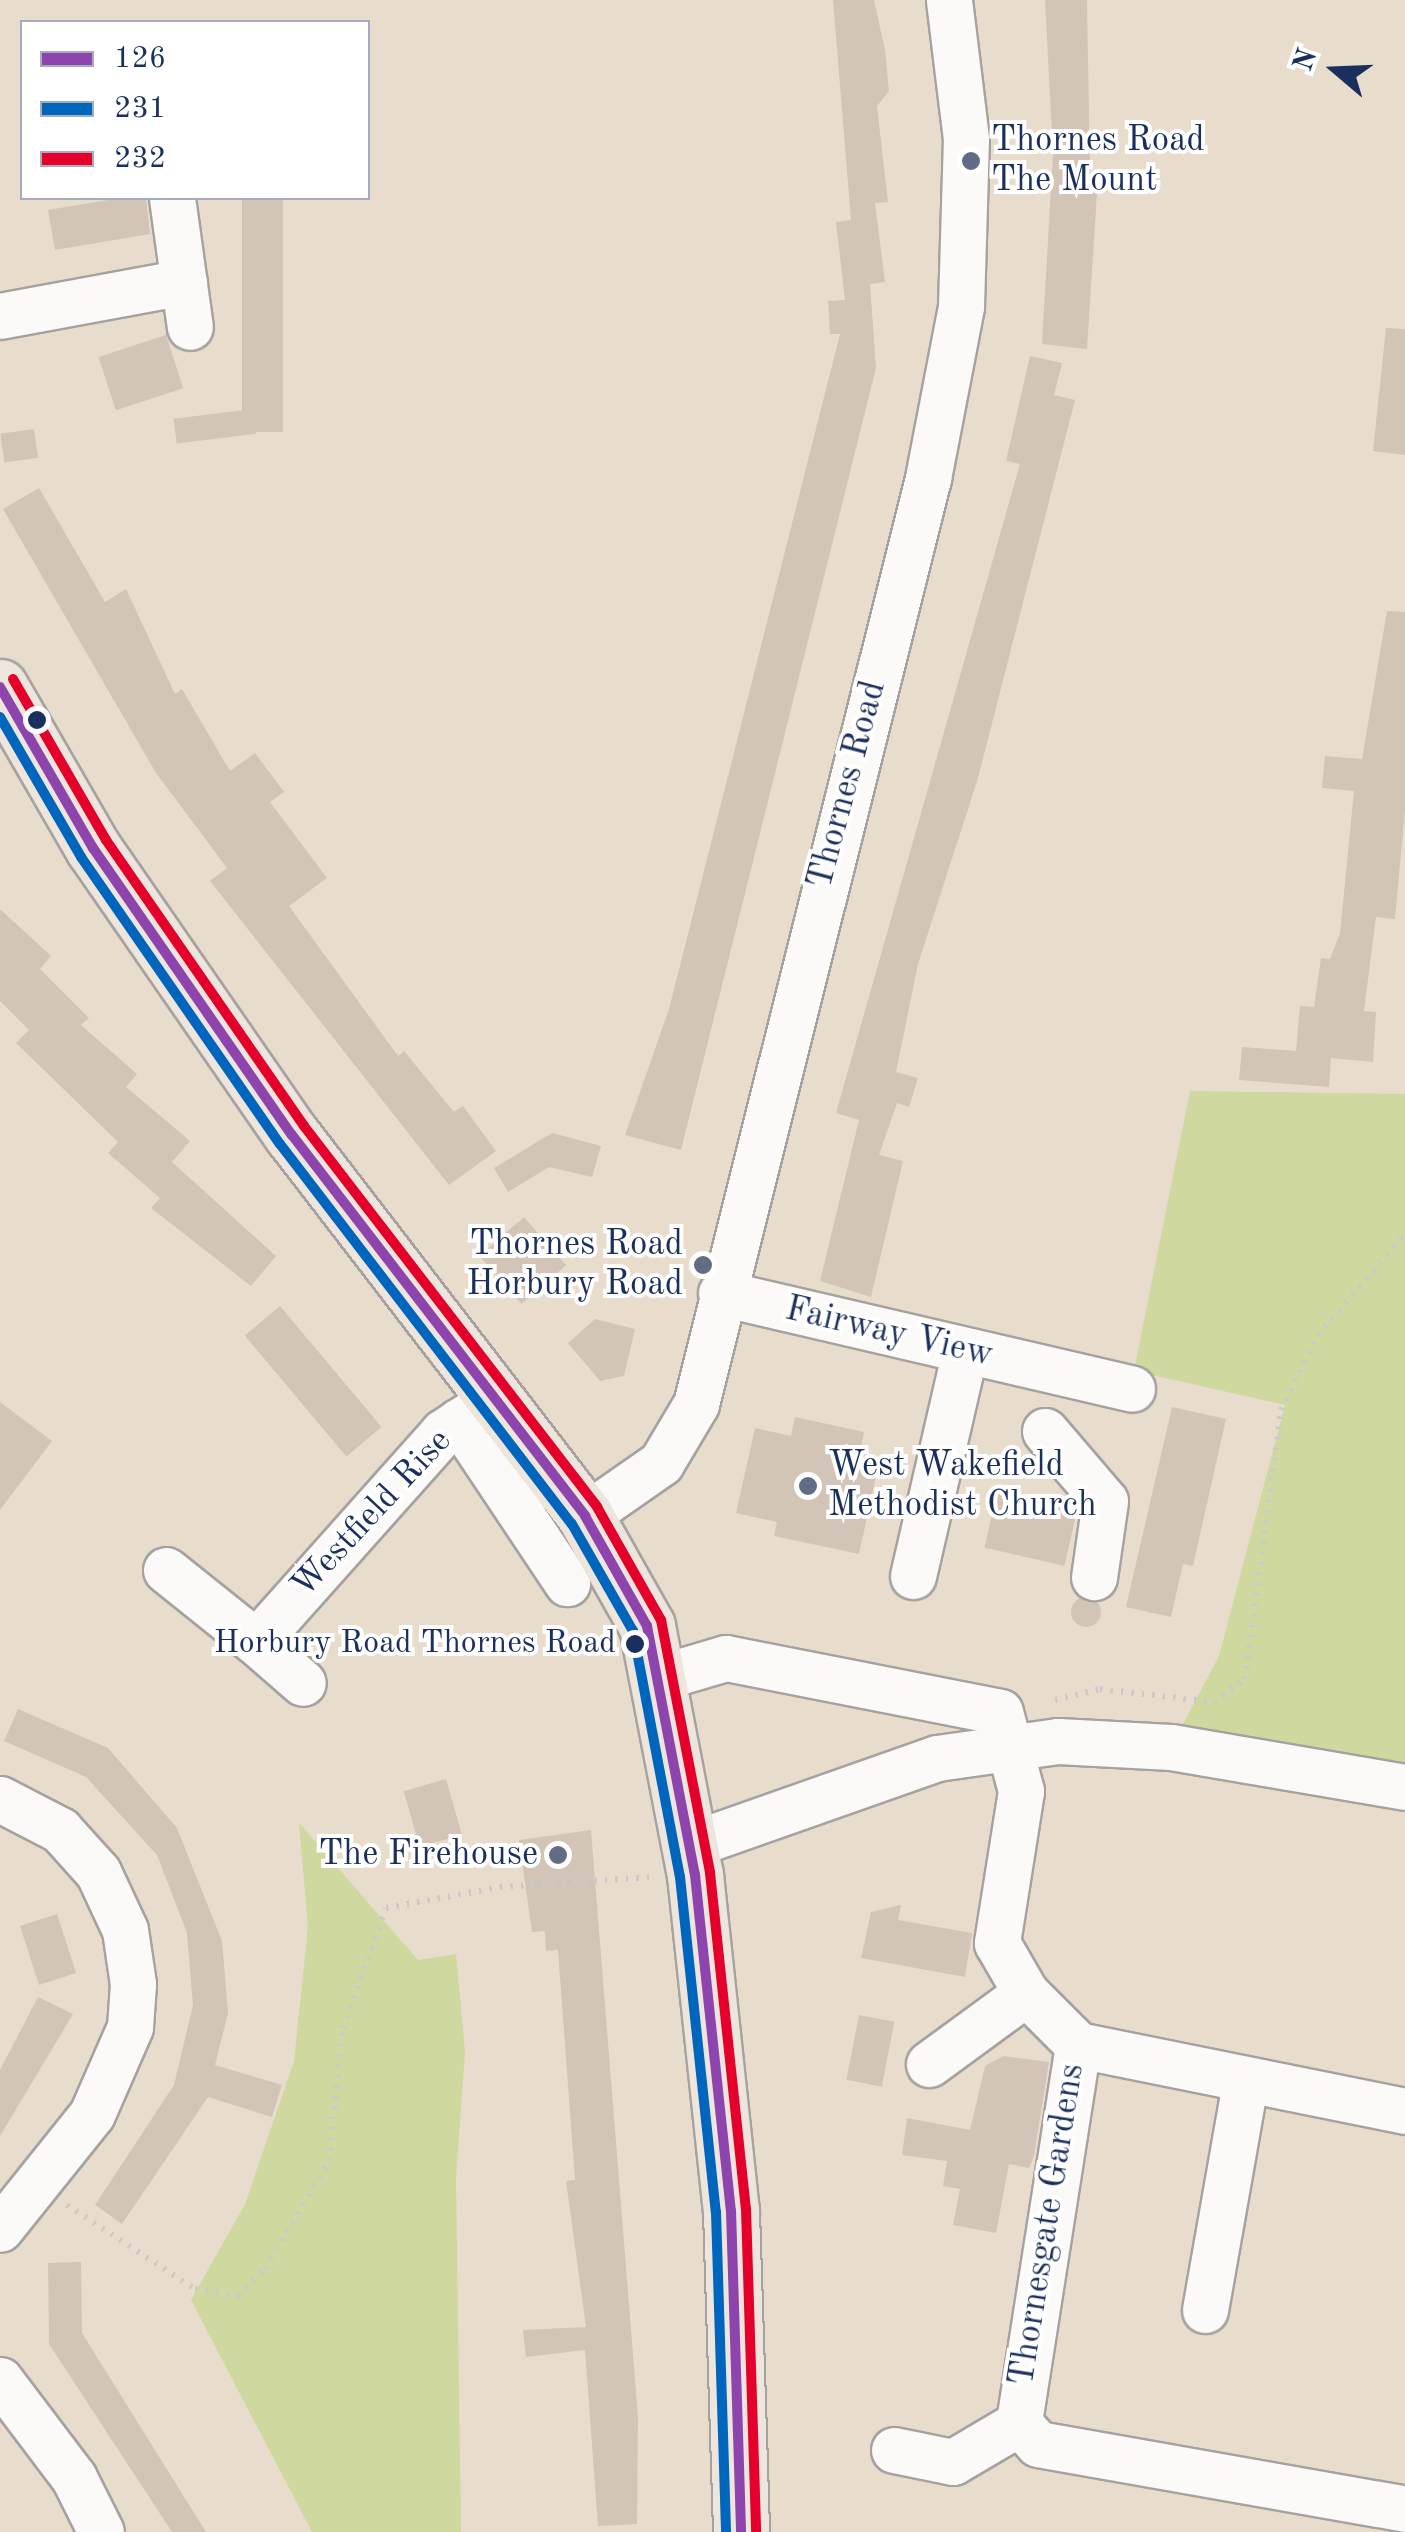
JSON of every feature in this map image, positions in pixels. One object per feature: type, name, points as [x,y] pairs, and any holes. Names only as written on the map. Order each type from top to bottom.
[{"type":"highway","points":[[0,687],[93,848],[478,1409],[586,1516],[623,1570],[658,1678],[693,1860],[731,2211],[740,2532]]},
{"type":"street","name":"Thornes Road","points":[[586,1516],[636,1484],[683,1435],[928,478],[961,306],[966,140],[949,0]]},
{"type":"street","points":[[175,216],[190,327]]},
{"type":"street","points":[[0,316],[184,282]]},
{"type":"street","name":"Fairway View","points":[[721,1293],[1132,1389]]},
{"type":"street","points":[[913,1576],[964,1351]]},
{"type":"street","points":[[1058,1372],[1040,1449],[1106,1501],[1094,1578]]},
{"type":"street","points":[[478,1409],[567,1583]]},
{"type":"street","name":"Westfield Rise","points":[[256,1642],[478,1409]]},
{"type":"street","points":[[166,1570],[302,1682]]},
{"type":"street","points":[[658,1678],[726,1658],[1004,1732],[1058,1741],[1171,1747],[1405,1788]]},
{"type":"street","points":[[693,1860],[1004,1732]]},
{"type":"street","name":"Thornesgate Gardens","points":[[1004,1732],[1020,1792],[997,1943],[1026,1993],[1078,2045],[1244,2083],[1405,2111]]},
{"type":"street","points":[[0,1800],[60,1830],[98,1872],[125,1930],[133,1984],[118,2064],[92,2114],[0,2229]]},
{"type":"street","points":[[929,2064],[1026,1993]]},
{"type":"street","name":"Thornesgate Gardens","points":[[1078,2045],[1019,2422],[1038,2444],[1405,2509]]},
{"type":"street","points":[[1205,2310],[1244,2083]]},
{"type":"street","points":[[0,2380],[74,2478],[101,2532]]},
{"type":"street","points":[[894,2450],[953,2462],[1019,2422]]},
{"type":"path","points":[[1004,1732],[1100,1689],[1214,1702],[1244,1679],[1281,1410],[1318,1335],[1405,1234]]},
{"type":"path","points":[[57,2197],[195,2288],[238,2296],[328,2161],[343,2028],[386,1908],[500,1887],[693,1860]]},
{"type":"green space","points":[[1190,1091],[1405,1094],[1405,1787],[1171,1747],[1219,1656],[1285,1405],[1134,1371]]},
{"type":"green space","points":[[299,1823],[418,1960],[456,1954],[465,2052],[456,2178],[461,2532],[312,2532],[191,2300],[245,2204],[294,2061],[308,1927]]},
{"type":"building","points":[[833,0],[874,0],[885,50],[889,91],[877,106],[888,202],[875,203],[885,282],[870,284],[876,368],[681,1150],[625,1135],[669,1009],[840,334],[830,334],[828,301],[845,300],[836,222],[851,220]]},
{"type":"building","points":[[1045,0],[1087,0],[1090,178],[1098,178],[1087,349],[1042,344],[1053,154]]},
{"type":"building","points":[[108,200],[146,200],[150,234],[55,250],[48,210]]},
{"type":"building","points":[[242,200],[283,200],[283,432],[242,432]]},
{"type":"building","points":[[1386,328],[1405,329],[1405,455],[1373,451]]},
{"type":"building","points":[[166,335],[183,388],[116,410],[98,357]]},
{"type":"building","points":[[1030,356],[1062,363],[1054,395],[1075,400],[978,778],[918,964],[896,1072],[918,1078],[909,1107],[897,1103],[879,1155],[903,1161],[871,1297],[820,1281],[859,1120],[836,1113],[1020,464],[1006,461]]},
{"type":"building","points":[[253,409],[256,434],[177,444],[174,419]]},
{"type":"building","points":[[34,429],[38,458],[4,462],[0,434]]},
{"type":"building","points":[[39,488],[105,602],[126,589],[175,694],[182,689],[230,771],[255,753],[284,792],[270,802],[327,878],[289,906],[398,1056],[404,1051],[454,1112],[463,1106],[496,1151],[449,1185],[210,881],[227,868],[156,773],[3,509]]},
{"type":"building","points":[[1387,611],[1405,612],[1405,809],[1395,919],[1376,917],[1364,1011],[1376,1012],[1373,1062],[1331,1058],[1329,1087],[1239,1080],[1242,1047],[1296,1051],[1300,1006],[1314,1007],[1321,958],[1330,959],[1340,933],[1354,791],[1322,788],[1325,756],[1362,759]]},
{"type":"building","points":[[0,909],[51,956],[40,969],[89,1018],[81,1025],[137,1074],[126,1087],[190,1141],[172,1162],[276,1256],[251,1286],[151,1208],[160,1198],[108,1153],[118,1142],[16,1043],[29,1030],[0,1001]]},
{"type":"building","points":[[552,1133],[601,1146],[592,1177],[549,1167],[508,1192],[494,1168]]},
{"type":"building","points":[[524,1217],[566,1265],[521,1304],[479,1256]]},
{"type":"building","points":[[280,1306],[382,1427],[346,1457],[245,1336]]},
{"type":"building","points":[[595,1319],[635,1329],[624,1376],[600,1381],[568,1343]]},
{"type":"building","points":[[0,1402],[52,1441],[0,1510]]},
{"type":"building","points":[[1172,1407],[1226,1419],[1193,1566],[1183,1564],[1171,1617],[1126,1607]]},
{"type":"building","name":"West Wakefield Methodist Church","points":[[795,1417],[864,1432],[860,1453],[880,1458],[859,1554],[774,1536],[777,1522],[736,1513],[755,1428],[791,1436]]},
{"type":"building","points":[[997,1493],[1077,1511],[1064,1566],[984,1548]]},
{"type":"building","points":[[1086,1597],[1097,1601],[1101,1612],[1097,1623],[1086,1627],[1075,1623],[1071,1612],[1075,1601]]},
{"type":"building","points":[[18,1709],[108,1748],[177,1828],[222,1941],[228,2013],[215,2065],[282,2085],[272,2117],[208,2097],[122,2224],[95,2205],[174,2085],[193,2005],[187,1933],[157,1855],[86,1777],[4,1741]]},
{"type":"building","points":[[446,1779],[462,1835],[420,1847],[404,1791]]},
{"type":"building","points":[[591,1830],[638,2417],[637,2524],[598,2526],[585,2350],[526,2357],[523,2330],[586,2327],[566,2181],[575,2180],[558,1950],[546,1951],[545,1931],[532,1932],[519,1840]]},
{"type":"building","points":[[901,1905],[898,1920],[972,1933],[965,1977],[861,1958],[871,1912]]},
{"type":"building","points":[[57,1914],[76,1973],[39,1985],[20,1926]]},
{"type":"building","points":[[38,1997],[73,2014],[0,2136],[0,2070]]},
{"type":"building","points":[[859,2015],[894,2022],[882,2087],[846,2080]]},
{"type":"building","points":[[1003,2056],[1049,2062],[1034,2156],[1029,2168],[1009,2164],[996,2233],[953,2225],[960,2189],[943,2186],[947,2161],[902,2155],[907,2118],[970,2130],[985,2066]]},
{"type":"building","points":[[81,2262],[82,2333],[206,2532],[172,2532],[49,2344],[48,2263]]},
{"type":"transit line","name":"232","points":[[13,679],[106,840],[304,1126],[597,1507],[661,1620],[710,1873],[746,2209],[756,2532]]},
{"type":"transit line","name":"126","points":[[0,687],[93,848],[292,1135],[585,1516],[647,1626],[695,1875],[731,2211],[741,2532]]},
{"type":"transit line","name":"231","points":[[0,717],[81,857],[280,1144],[572,1524],[633,1631],[680,1877],[716,2212],[726,2532]]},
{"type":"place","name":"Thornes Road The Mount","points":[[971,161]]},
{"type":"place","name":"Thornes Road Horbury Road","points":[[703,1265]]},
{"type":"place","name":"West Wakefield Methodist Church","points":[[808,1486]]},
{"type":"place","name":"Horbury Road Thornes Road","points":[[635,1644]]},
{"type":"place","name":"The Firehouse","points":[[558,1855]]}]
